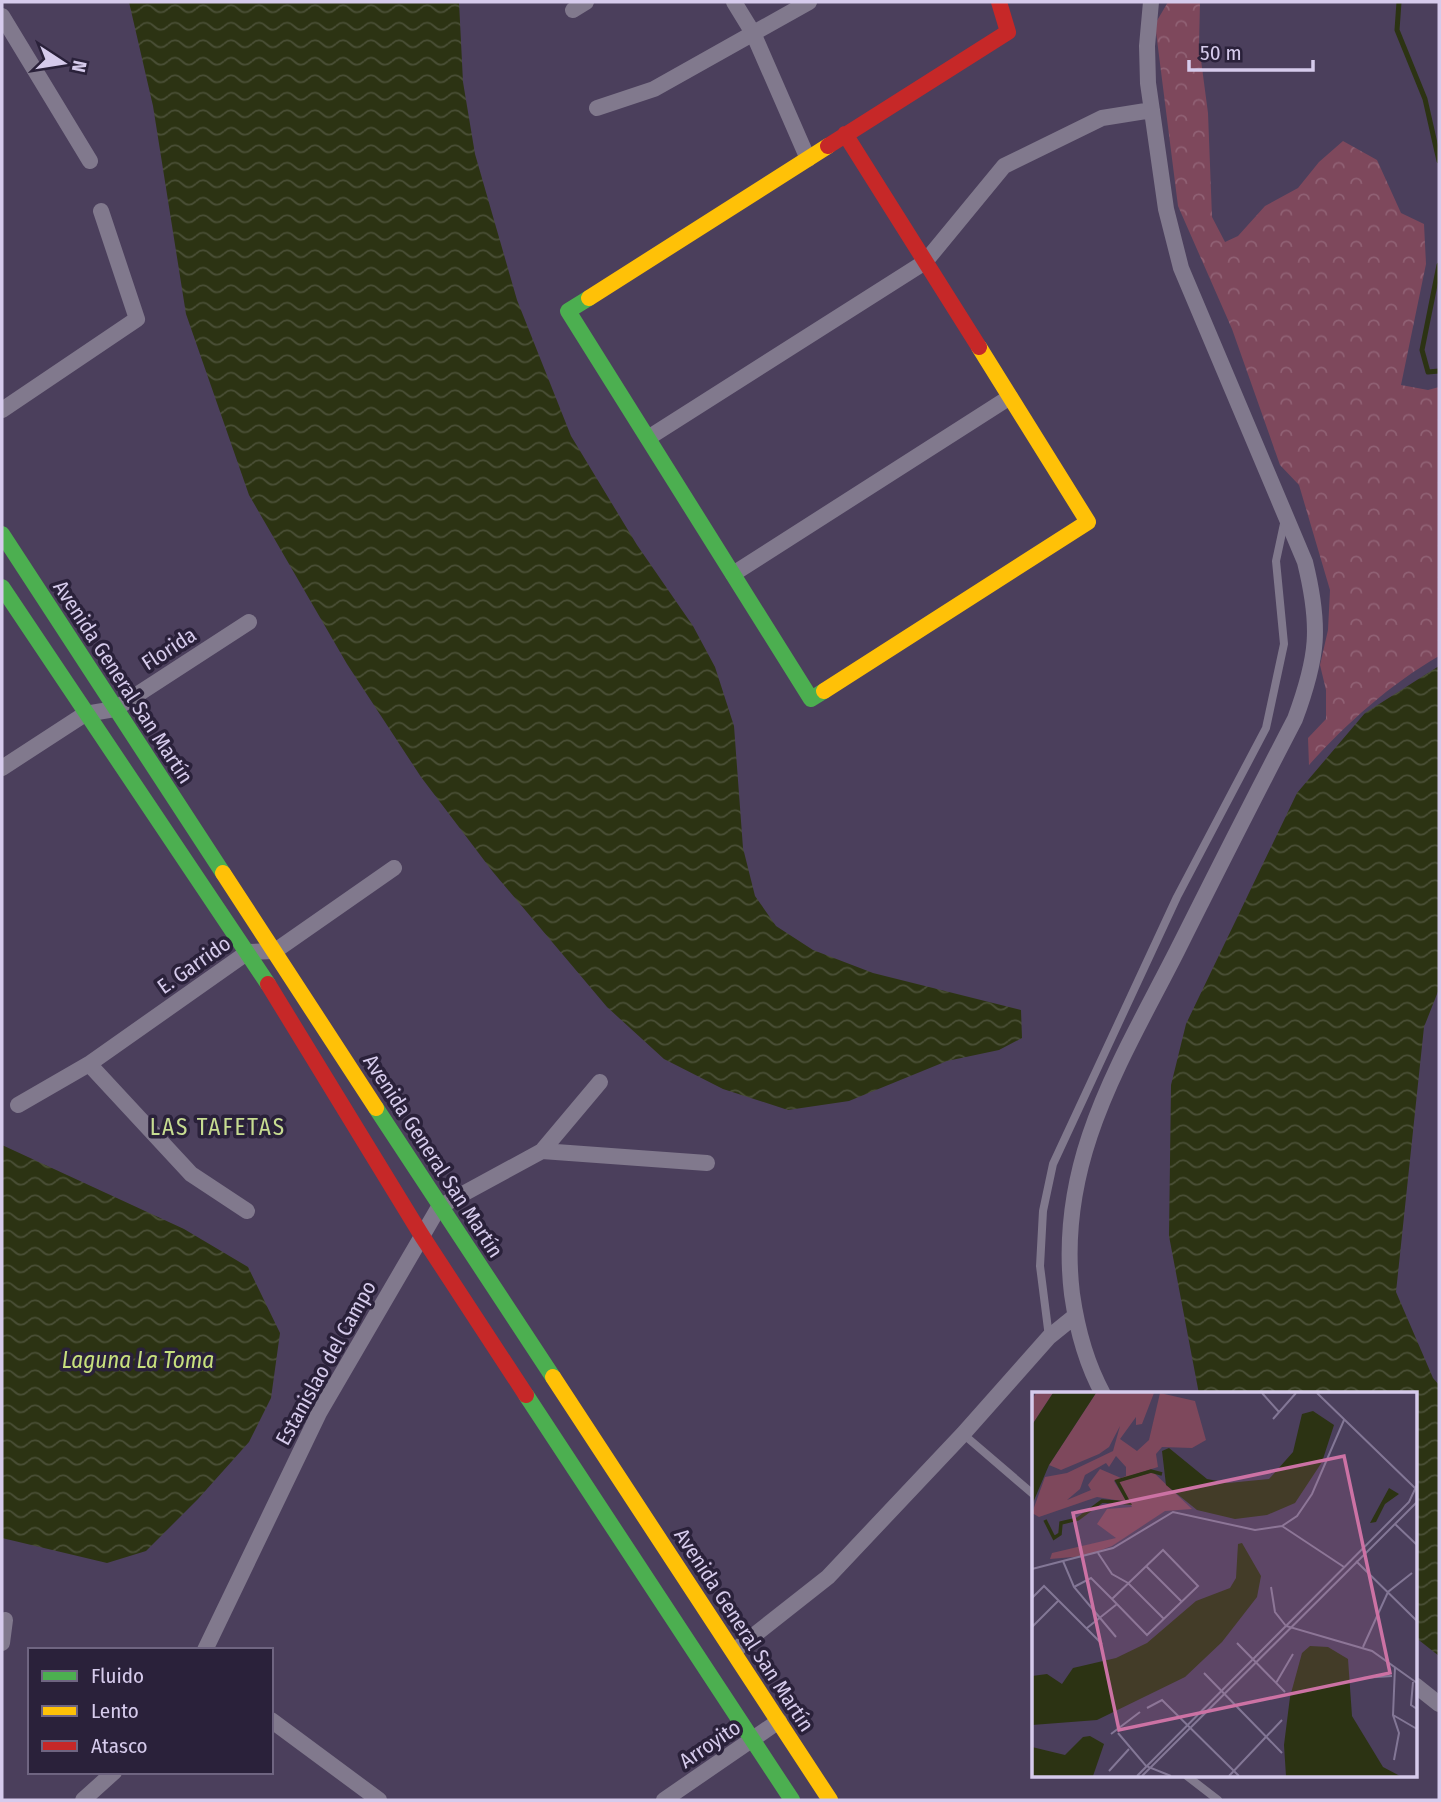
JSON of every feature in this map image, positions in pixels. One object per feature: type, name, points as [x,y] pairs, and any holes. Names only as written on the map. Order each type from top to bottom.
[{"type":"main road","points":[[845,134],[1088,522],[811,699],[568,311],[845,134],[1008,32],[999,2]]},
{"type":"main road","name":"Avenida General San Martín","points":[[2,534],[439,1207],[830,1800]]},
{"type":"main road","points":[[2,587],[85,714],[248,952],[422,1236],[793,1800]]},
{"type":"street","points":[[734,2],[753,33],[808,159]]},
{"type":"street","points":[[597,108],[654,89],[809,2]]},
{"type":"street","points":[[1102,1392],[1090,1370],[1075,1316],[1070,1274],[1069,1237],[1075,1186],[1088,1136],[1118,1069],[1294,719],[1309,680],[1316,643],[1315,602],[1305,562],[1181,268],[1166,209],[1148,83],[1147,46],[1151,2]]},
{"type":"street","points":[[2,16],[90,161]]},
{"type":"street","points":[[648,438],[925,262],[1003,166],[1102,118],[1152,110]]},
{"type":"street","points":[[2,410],[137,319],[101,211]]},
{"type":"street","points":[[733,574],[1010,397]]},
{"type":"street","name":"Florida","points":[[2,768],[85,714],[115,709],[249,622]]},
{"type":"street","points":[[275,951],[394,868]]},
{"type":"street","name":"E. Garrido","points":[[18,1105],[89,1064],[248,952],[275,951]]},
{"type":"street","points":[[89,1064],[191,1174],[247,1211]]},
{"type":"street","points":[[439,1207],[542,1151],[600,1082]]},
{"type":"street","points":[[542,1151],[707,1163]]},
{"type":"street","name":"Estanislao del Campo","points":[[206,1648],[319,1413],[439,1207]]},
{"type":"street","points":[[734,1651],[828,1577],[964,1434],[1049,1337],[1075,1316]]},
{"type":"street","points":[[2,1643],[5,1620]]},
{"type":"street","points":[[1416,1686],[1439,1704]]},
{"type":"street","points":[[273,1721],[379,1800]]},
{"type":"street","name":"Arroyito","points":[[664,1800],[779,1721]]},
{"type":"street","points":[[83,1800],[112,1774]]},
{"type":"lane","points":[[1049,1337],[1040,1266],[1043,1211],[1053,1164],[1177,897],[1266,728],[1284,644],[1276,561],[1286,516]]},
{"type":"lane","points":[[964,1434],[1032,1493]]},
{"type":"lane","points":[[1190,1778],[1218,1800]]},
{"type":"green space","points":[[1168,2],[1200,2],[1199,45],[1208,113],[1212,217],[1225,242],[1238,236],[1265,206],[1298,188],[1319,162],[1343,141],[1377,160],[1401,213],[1424,224],[1426,264],[1401,385],[1428,390],[1439,387],[1439,656],[1403,679],[1369,706],[1309,765],[1308,738],[1326,719],[1326,690],[1320,665],[1328,630],[1330,590],[1299,485],[1280,465],[1232,329],[1178,206],[1155,24]]},
{"type":"water","points":[[129,2],[459,2],[463,82],[475,154],[517,300],[571,436],[637,545],[693,626],[715,667],[734,726],[743,848],[755,896],[776,926],[813,950],[873,973],[1021,1010],[1022,1038],[999,1050],[947,1061],[849,1101],[788,1110],[723,1089],[664,1059],[607,1007],[493,872],[421,777],[347,664],[249,495],[186,314],[153,106]]},
{"type":"water","points":[[1439,666],[1439,989],[1424,1027],[1396,1292],[1433,1378],[1439,1385],[1439,1656],[1416,1638],[1416,1392],[1199,1392],[1169,1236],[1171,1085],[1186,1024],[1297,793],[1365,713]]},
{"type":"water","name":"Laguna La Toma","points":[[2,1145],[184,1229],[248,1267],[280,1333],[271,1398],[249,1442],[146,1551],[107,1563],[2,1538]]},
{"type":"waterway","points":[[1399,2],[1397,30],[1425,99],[1439,161]]},
{"type":"waterway","points":[[1439,265],[1422,350],[1428,372],[1439,371]]},
{"type":"traffic: fast","points":[[589,298],[568,311],[811,699],[824,691]]},
{"type":"traffic: fast","points":[[2,534],[223,873]]},
{"type":"traffic: fast","points":[[2,587],[268,984]]},
{"type":"traffic: fast","points":[[376,1108],[553,1377]]},
{"type":"traffic: fast","points":[[526,1395],[792,1800]]},
{"type":"traffic: slow","points":[[589,298],[828,146]]},
{"type":"traffic: slow","points":[[824,691],[1088,522],[979,347]]},
{"type":"traffic: slow","points":[[223,873],[376,1108]]},
{"type":"traffic: slow","points":[[553,1377],[830,1800]]},
{"type":"traffic: jam","points":[[828,146],[1008,32],[999,2]]},
{"type":"traffic: jam","points":[[845,134],[979,347]]},
{"type":"traffic: jam","points":[[268,984],[422,1236],[526,1395]]},
{"type":"district","name":"LAS TAFETAS","points":[[218,1127]]}]
